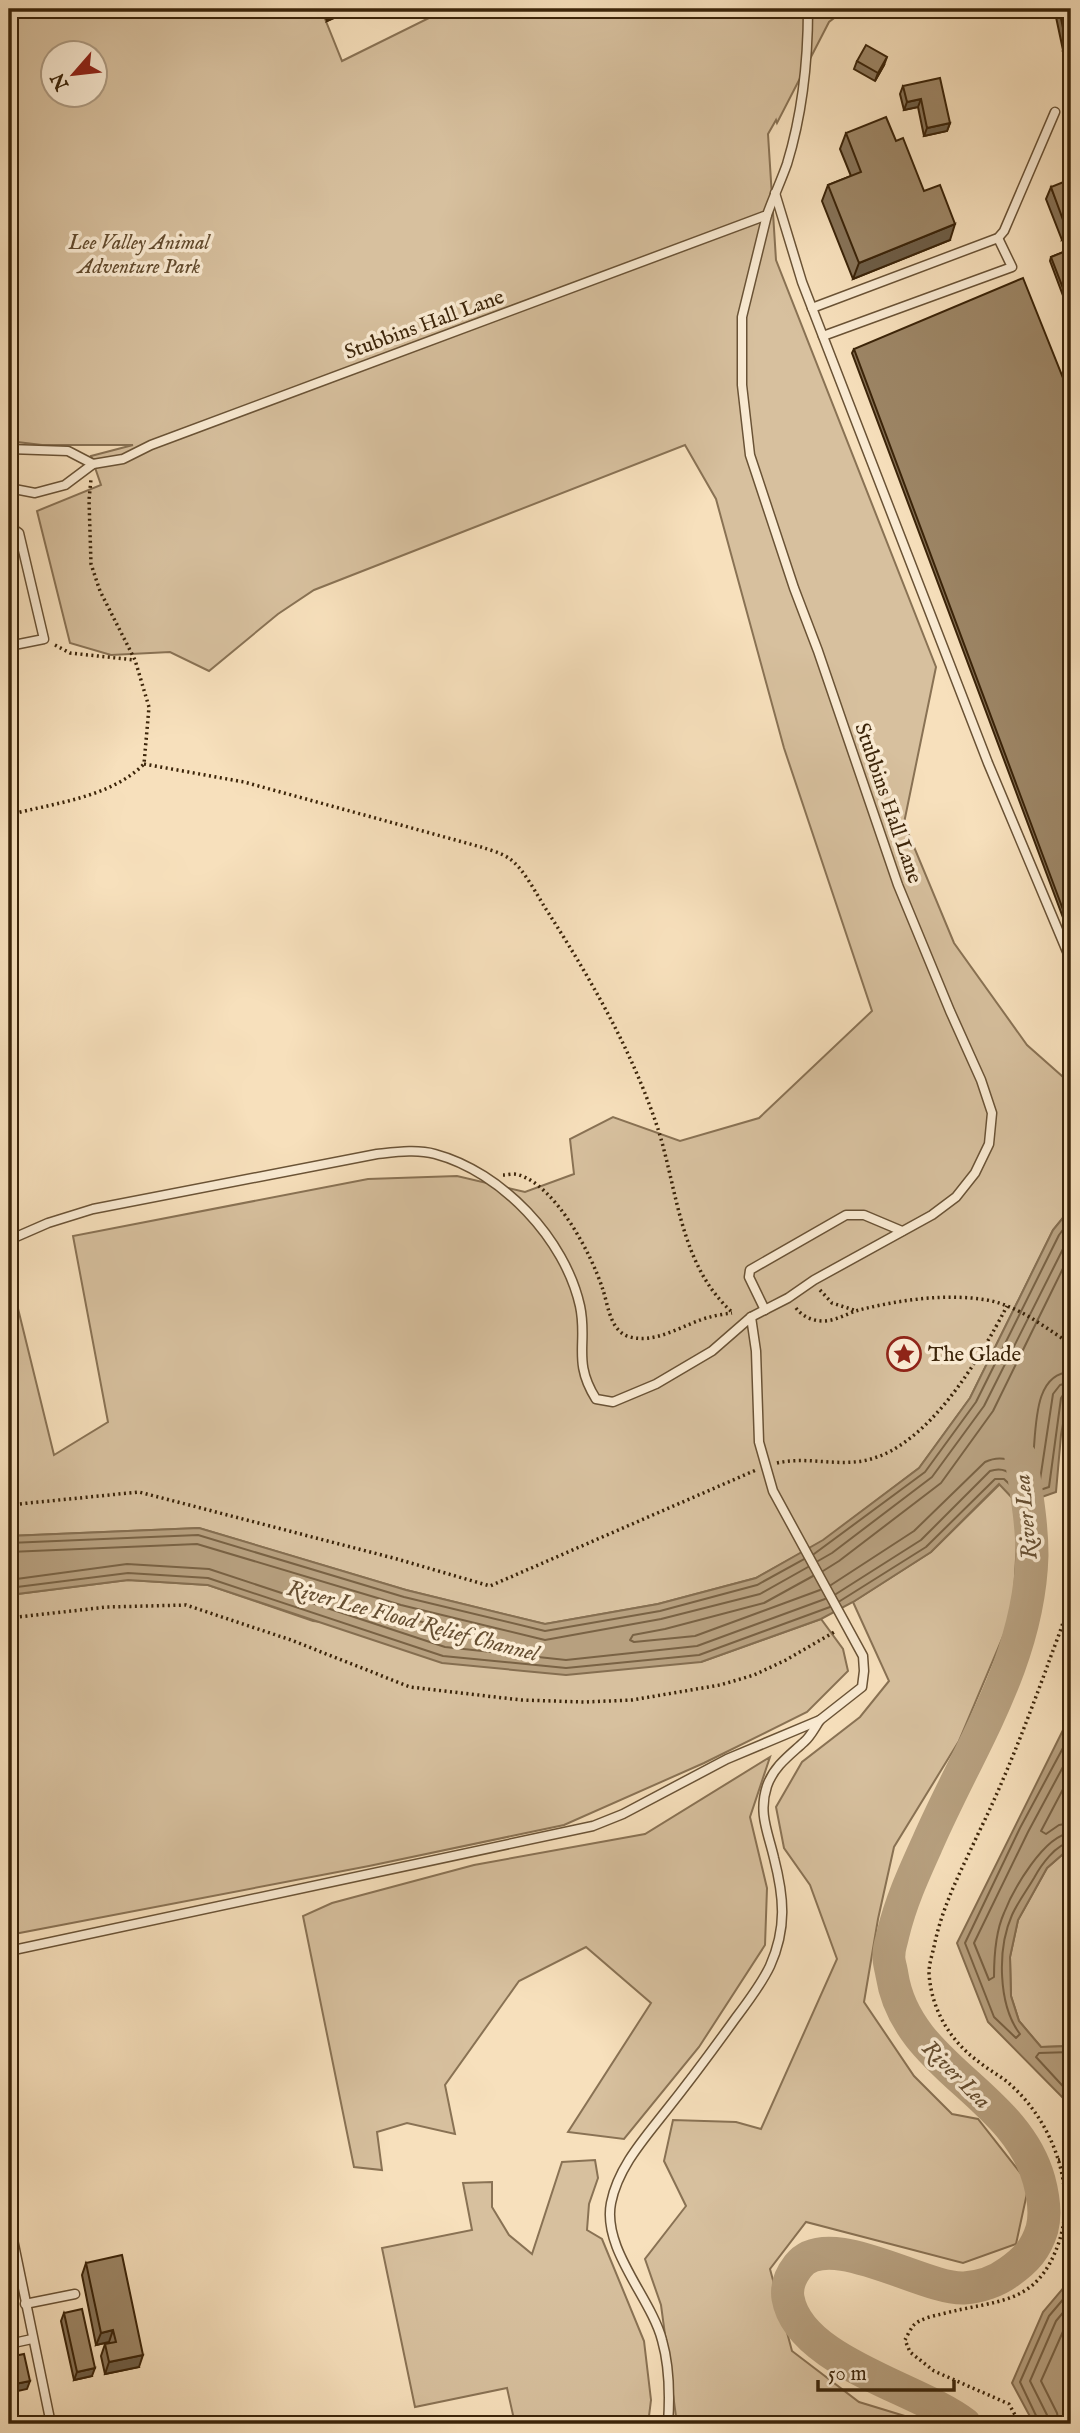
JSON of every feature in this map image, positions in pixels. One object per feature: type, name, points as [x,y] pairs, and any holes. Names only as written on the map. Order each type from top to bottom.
[{"type":"lane","name":"Stubbins Hall Lane","points":[[9,1240],[47,1223],[93,1209],[377,1154],[405,1151],[434,1153],[460,1164],[508,1193],[545,1233],[560,1255],[574,1284],[581,1309],[581,1357],[585,1382],[596,1399],[613,1402],[656,1384],[712,1350],[751,1317],[932,1215],[956,1197],[969,1181],[989,1144],[992,1113],[981,1080],[898,885],[750,455],[742,385],[742,317],[767,215],[787,163],[801,101],[808,9]]},
{"type":"lane","points":[[812,308],[998,238],[1004,231],[1055,113]]},
{"type":"lane","points":[[775,193],[812,308],[988,763],[1071,961]]},
{"type":"lane","name":"Stubbins Hall Lane","points":[[93,464],[123,459],[151,445],[767,215]]},
{"type":"lane","points":[[823,336],[1012,267],[998,238]]},
{"type":"lane","points":[[9,449],[68,451],[93,464],[65,485],[35,493],[9,488]]},
{"type":"lane","points":[[9,526],[19,533],[44,639],[9,646]]},
{"type":"lane","points":[[765,1310],[749,1277],[750,1270],[846,1215],[864,1215],[902,1231]]},
{"type":"lane","points":[[9,1951],[593,1826],[623,1814],[726,1759],[820,1720],[862,1687],[863,1656],[773,1491],[765,1466],[759,1442],[756,1351],[751,1317]]},
{"type":"lane","points":[[668,2424],[668,2367],[662,2338],[612,2232],[611,2204],[621,2174],[639,2145],[750,1999],[770,1966],[783,1927],[783,1915],[782,1891],[774,1854],[765,1830],[763,1810],[766,1788],[781,1763],[806,1740],[820,1720]]},
{"type":"lane","points":[[9,2220],[51,2424]]},
{"type":"lane","points":[[25,2304],[75,2294]]},
{"type":"lane","points":[[9,2344],[32,2339]]},
{"type":"path","points":[[9,816],[106,788],[130,778],[144,764],[149,707],[135,660],[100,591],[91,564],[89,500],[93,464]]},
{"type":"path","points":[[44,639],[71,653],[135,660]]},
{"type":"path","points":[[144,764],[244,782],[457,840],[510,859],[529,882],[580,962],[637,1073],[657,1129],[684,1235],[694,1260],[720,1301],[733,1313],[711,1316],[649,1338],[625,1335],[610,1315],[591,1260],[558,1205],[529,1180],[516,1174],[485,1178]]},
{"type":"path","points":[[814,1280],[832,1303],[856,1311]]},
{"type":"path","points":[[788,1298],[800,1314],[813,1320],[826,1321],[896,1301],[967,1298],[1009,1306],[1071,1344]]},
{"type":"path","points":[[9,1505],[139,1492],[490,1586],[765,1466],[792,1459],[864,1461],[886,1455],[932,1418],[992,1335],[1009,1306]]},
{"type":"path","points":[[1020,2424],[1009,2403],[934,2371],[910,2352],[905,2340],[913,2326],[929,2317],[996,2302],[1033,2287],[1049,2267],[1060,2239],[1065,2205],[1058,2160],[1032,2108],[1012,2085],[976,2061],[955,2041],[942,2021],[933,1995],[929,1970],[940,1917],[1017,1750],[1056,1640],[1071,1586]]},
{"type":"path","points":[[9,1618],[107,1607],[186,1605],[291,1640],[410,1687],[521,1700],[584,1702],[632,1700],[720,1685],[754,1675],[848,1626]]},
{"type":"path","points":[[1058,2160],[1071,2158]]},
{"type":"green space","name":"Lee Valley Animal Adventure Park","points":[[9,9],[321,9],[342,61],[447,9],[846,9],[829,22],[777,123],[776,120],[768,134],[776,260],[936,667],[904,823],[954,943],[1027,1045],[1071,1084],[1071,1208],[1053,1230],[970,1398],[919,1468],[823,1541],[756,1578],[658,1604],[545,1624],[406,1590],[199,1528],[9,1536],[9,1272],[54,1455],[108,1422],[73,1236],[368,1179],[457,1176],[525,1192],[574,1174],[570,1139],[613,1117],[680,1141],[759,1118],[872,1011],[784,748],[716,499],[685,445],[314,590],[278,614],[209,671],[170,652],[111,655],[70,643],[37,511],[101,485],[91,456],[133,445],[42,445],[9,441]]},
{"type":"green space","points":[[1000,1484],[1019,1505],[1013,1613],[959,1741],[894,1847],[864,2002],[914,2076],[952,2114],[978,2119],[1029,2184],[1016,2244],[963,2263],[806,2222],[770,2269],[792,2351],[859,2402],[931,2424],[677,2424],[661,2305],[645,2259],[686,2206],[664,2161],[673,2120],[736,2122],[761,2129],[837,1959],[810,1885],[784,1848],[776,1807],[802,1762],[860,1717],[889,1681],[853,1602],[931,1552]]},
{"type":"green space","points":[[128,1580],[208,1585],[313,1621],[701,1662],[821,1619],[843,1649],[848,1671],[807,1712],[704,1763],[564,1825],[369,1866],[9,1935],[9,1595]]},
{"type":"green space","points":[[770,1757],[750,1817],[767,1888],[765,1945],[699,2047],[624,2139],[568,2132],[651,2003],[586,1947],[519,1981],[445,2085],[455,2134],[407,2123],[377,2132],[382,2170],[354,2167],[303,1916],[332,1903],[474,1865],[645,1834]]},
{"type":"green space","points":[[1071,1847],[1071,2044],[1041,2047],[1019,2021],[1011,1996],[1010,1957],[1018,1920],[1047,1868]]},
{"type":"green space","points":[[595,2160],[598,2178],[589,2204],[587,2230],[602,2239],[644,2341],[651,2400],[648,2424],[515,2424],[507,2388],[415,2407],[382,2248],[472,2230],[463,2183],[492,2182],[492,2207],[509,2235],[532,2254],[562,2162]]},
{"type":"water","name":"River Lee Flood Relief Channel","points":[[1071,1208],[1071,1380],[1061,1435],[1056,1492],[1019,1505],[999,1484],[931,1552],[853,1602],[821,1619],[701,1662],[566,1675],[442,1663],[208,1585],[128,1580],[9,1595],[9,1536],[199,1528],[406,1590],[545,1624],[658,1604],[756,1578],[823,1540],[919,1468],[970,1398],[1053,1230]]},
{"type":"water","points":[[1071,1714],[1071,1847],[1047,1868],[1018,1920],[1010,1957],[1011,1996],[1019,2021],[1041,2047],[1071,2044],[1071,2106],[988,2022],[957,1943]]},
{"type":"water","points":[[1071,2279],[1071,2424],[1034,2424],[1012,2383],[1043,2312]]},
{"type":"building","points":[[1059,9],[1071,9],[1071,41],[1066,42]]},
{"type":"building","points":[[866,45],[887,57],[878,73],[857,61]]},
{"type":"building","points":[[940,78],[950,123],[927,128],[921,99],[907,102],[903,86]]},
{"type":"building","points":[[886,117],[896,141],[903,138],[924,191],[940,185],[955,224],[859,263],[828,185],[861,172],[846,133]]},
{"type":"building","points":[[1071,179],[1071,226],[1066,228],[1051,187]]},
{"type":"building","points":[[1071,249],[1071,309],[1051,257]]},
{"type":"building","points":[[1023,278],[1071,398],[1071,931],[854,349]]},
{"type":"building","points":[[122,2255],[143,2355],[109,2362],[105,2344],[116,2342],[113,2330],[101,2333],[86,2263]]},
{"type":"building","points":[[82,2309],[95,2368],[77,2372],[64,2313]]},
{"type":"building","points":[[24,2354],[30,2381],[10,2385],[9,2357]]},
{"type":"waterway","name":"River Lea","points":[[965,2424],[945,2411],[863,2372],[814,2340],[797,2320],[788,2298],[788,2289],[798,2266],[812,2256],[831,2253],[853,2256],[947,2286],[976,2286],[999,2278],[1020,2263],[1030,2254],[1042,2229],[1042,2192],[1026,2150],[1008,2124],[917,2034],[901,2007],[889,1956],[896,1922],[908,1887],[994,1703],[1020,1632],[1032,1555],[1021,1458]]},
{"type":"place","name":"The Glade","points":[[904,1354]]}]
